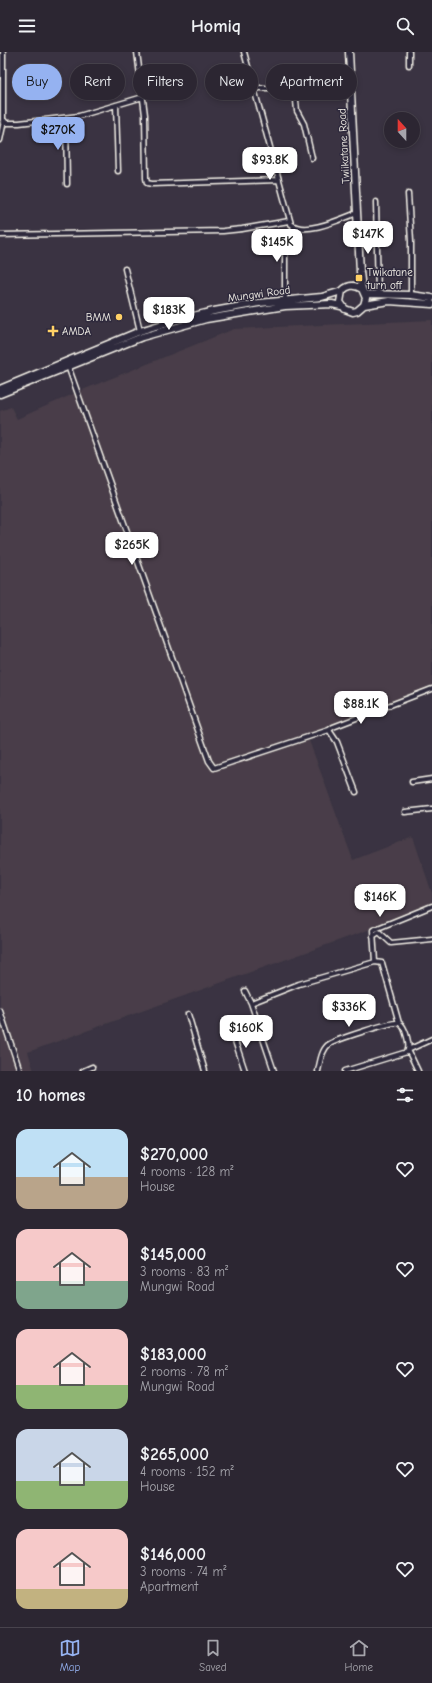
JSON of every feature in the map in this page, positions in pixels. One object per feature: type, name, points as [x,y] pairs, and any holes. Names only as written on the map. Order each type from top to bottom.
[{"type":"main road","name":"Twiikatane Road","points":[[350,52],[360,272],[363,292]]},
{"type":"main road","points":[[360,272],[352,285],[348,286],[342,291],[339,298],[341,306],[348,311],[358,311],[364,305],[389,301],[432,304]]},
{"type":"main road","points":[[352,285],[363,292],[378,295],[411,295],[432,298]]},
{"type":"main road","name":"Mungwi Road","points":[[0,394],[142,337],[233,313],[322,297],[342,291]]},
{"type":"main road","points":[[363,292],[364,305]]},
{"type":"main road","name":"Mungwi Road","points":[[0,389],[140,331],[214,311],[285,303],[332,304],[341,306]]},
{"type":"street","points":[[0,140],[4,121],[4,52]]},
{"type":"street","points":[[137,52],[139,64]]},
{"type":"street","points":[[244,52],[247,64]]},
{"type":"street","points":[[409,52],[409,65]]},
{"type":"street","points":[[258,88],[292,88],[295,90],[297,111],[304,124],[312,158]]},
{"type":"street","points":[[4,121],[11,123],[79,116],[133,100]]},
{"type":"street","points":[[143,100],[147,183],[278,180]]},
{"type":"street","points":[[257,100],[289,221],[294,227],[306,228],[323,225],[358,213]]},
{"type":"street","points":[[116,105],[118,171]]},
{"type":"street","points":[[66,118],[67,184]]},
{"type":"street","points":[[408,194],[411,241],[411,295]]},
{"type":"street","points":[[376,202],[378,295]]},
{"type":"street","points":[[0,235],[208,231],[242,229],[289,221]]},
{"type":"street","points":[[285,303],[285,246],[294,227]]},
{"type":"street","points":[[125,269],[140,331]]},
{"type":"street","points":[[68,366],[214,768],[329,730],[333,727],[432,690]]},
{"type":"street","points":[[329,730],[337,742],[356,792]]},
{"type":"street","points":[[412,782],[432,779]]},
{"type":"street","points":[[405,812],[432,809]]},
{"type":"street","points":[[375,962],[373,930],[432,906]]},
{"type":"street","points":[[373,936],[379,932],[391,943],[432,939]]},
{"type":"street","points":[[251,1003],[299,984],[375,962],[382,963],[399,1023],[406,1034],[408,1050],[418,1071]]},
{"type":"street","points":[[245,991],[251,1003],[274,1071]]},
{"type":"street","points":[[0,1011],[20,1071]]},
{"type":"street","points":[[188,1014],[205,1071]]},
{"type":"street","points":[[318,1071],[324,1051],[328,1045],[333,1042],[380,1026],[399,1023]]},
{"type":"street","points":[[232,1032],[245,1071]]},
{"type":"street","points":[[345,1071],[399,1055],[432,1038]]},
{"type":"street","points":[[83,1071],[92,1067]]},
{"type":"shaded area","points":[[432,320],[432,689],[307,735],[353,860],[413,837],[432,893],[432,907],[28,1052],[34,1071],[0,1071],[0,411],[11,407],[17,419],[80,391],[234,329]]},
{"type":"place","name":"Twikatane turn off","points":[[359,278]]},
{"type":"place","name":"BMM","points":[[119,317]]},
{"type":"place","name":"AMDA","points":[[53,331]]}]
